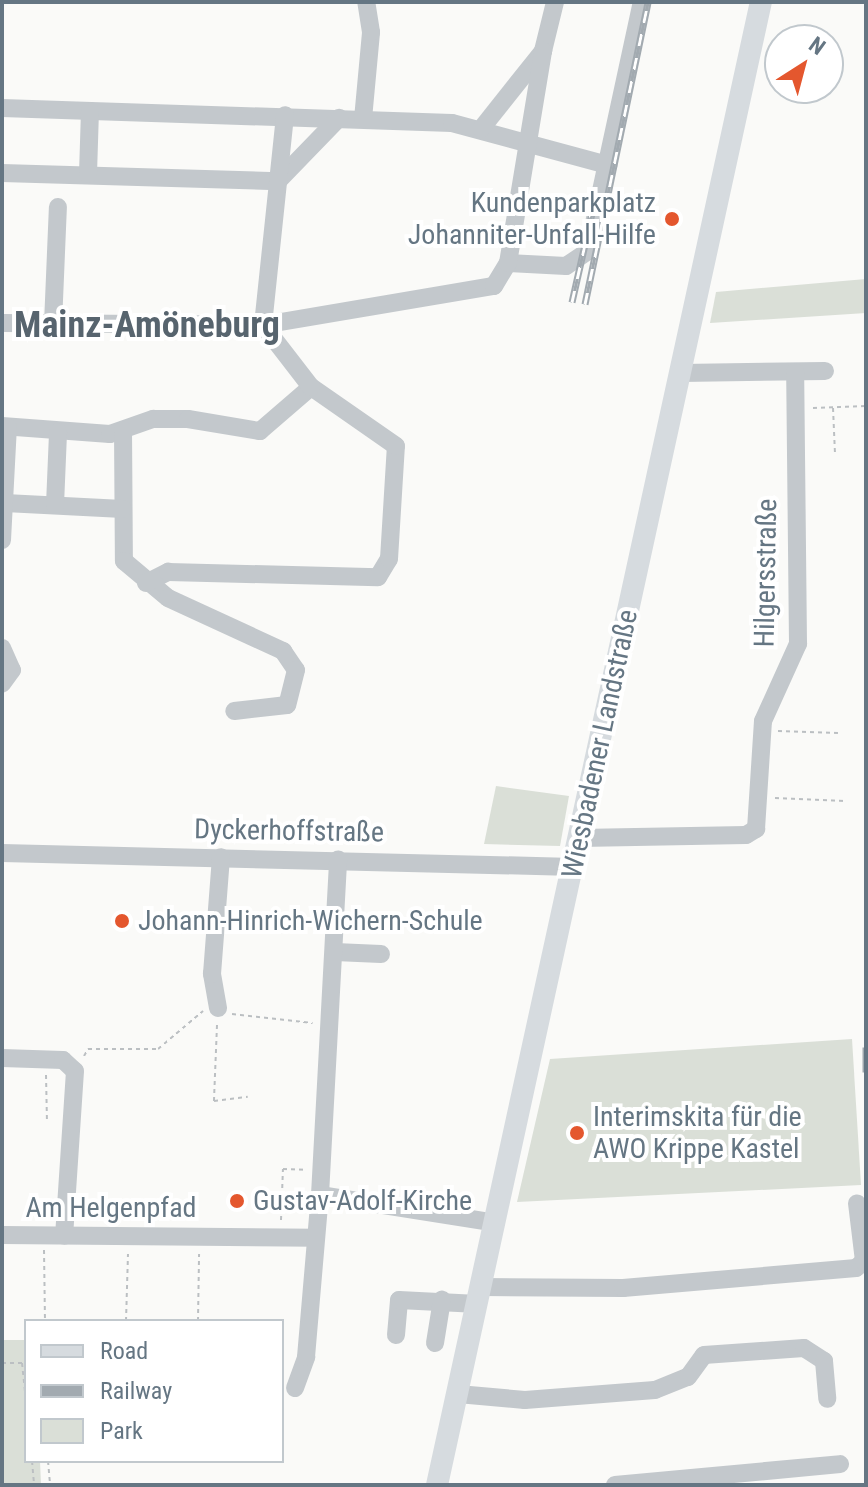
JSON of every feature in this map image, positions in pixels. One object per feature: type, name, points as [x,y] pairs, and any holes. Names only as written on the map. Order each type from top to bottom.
[{"type":"main road","name":"Wiesbadener Landstraße","points":[[437,1485],[761,2]]},
{"type":"street","points":[[363,119],[371,32],[366,2]]},
{"type":"street","points":[[2,323],[263,325],[482,292],[508,263],[525,145],[555,2]]},
{"type":"street","points":[[508,263],[552,267],[584,257],[608,165],[642,2]]},
{"type":"street","points":[[481,129],[543,51]]},
{"type":"street","points":[[2,108],[285,115],[481,129],[525,145],[608,165]]},
{"type":"street","points":[[88,174],[90,111]]},
{"type":"street","points":[[146,583],[168,572],[378,577],[389,559],[396,446],[311,387],[263,325],[285,115]]},
{"type":"street","points":[[2,173],[278,181],[339,118]]},
{"type":"street","points":[[53,324],[58,207]]},
{"type":"street","points":[[681,373],[825,371]]},
{"type":"street","name":"Hilgersstraße","points":[[580,838],[746,835],[756,829],[761,730],[798,644],[795,372]]},
{"type":"street","points":[[2,540],[5,426],[58,432],[123,430],[188,419],[260,431],[311,387]]},
{"type":"street","points":[[123,430],[124,561],[146,583],[283,651],[296,670],[287,705],[234,711]]},
{"type":"street","points":[[55,505],[58,432]]},
{"type":"street","points":[[5,503],[123,509]]},
{"type":"street","points":[[2,648],[12,670],[2,684]]},
{"type":"street","name":"Dyckerhoffstraße","points":[[2,853],[574,867]]},
{"type":"street","points":[[218,1008],[212,974],[221,857]]},
{"type":"street","points":[[295,1388],[306,1357],[320,1195],[333,1024],[338,859]]},
{"type":"street","points":[[335,952],[381,954]]},
{"type":"street","points":[[2,1058],[63,1060],[75,1071],[64,1236]]},
{"type":"street","points":[[320,1195],[496,1223]]},
{"type":"street","points":[[396,1335],[399,1300],[623,1288],[856,1268],[864,1261],[857,1203]]},
{"type":"street","name":"Am Helgenpfad","points":[[2,1235],[316,1238]]},
{"type":"street","points":[[435,1343],[442,1300]]},
{"type":"street","points":[[458,1394],[525,1400],[655,1390],[688,1377],[704,1355],[804,1348],[824,1361],[827,1399]]},
{"type":"street","points":[[615,1485],[840,1464]]},
{"type":"path","points":[[796,409],[866,406]]},
{"type":"path","points":[[833,407],[835,454]]},
{"type":"path","points":[[761,730],[838,733]]},
{"type":"path","points":[[758,797],[845,801]]},
{"type":"path","points":[[75,1071],[88,1049],[158,1049],[197,1012],[218,1008],[244,1020],[333,1024]]},
{"type":"path","points":[[218,1008],[214,1101],[248,1097]]},
{"type":"path","points":[[46,1059],[47,1122]]},
{"type":"path","points":[[280,1237],[283,1169],[321,1171]]},
{"type":"path","points":[[44,1237],[45,1319]]},
{"type":"path","points":[[126,1319],[128,1237]]},
{"type":"path","points":[[198,1319],[199,1237]]},
{"type":"path","points":[[2,1363],[22,1363],[24,1382]]},
{"type":"path","points":[[32,1463],[34,1485]]},
{"type":"path","points":[[48,1463],[50,1485]]},
{"type":"green space","points":[[866,279],[866,313],[710,323],[716,292]]},
{"type":"green space","points":[[496,786],[569,796],[560,846],[484,844]]},
{"type":"green space","points":[[852,1039],[861,1185],[517,1202],[550,1059]]},
{"type":"green space","points":[[2,1340],[24,1340],[24,1463],[40,1463],[41,1485],[2,1485]]},
{"type":"railway","points":[[585,304],[648,2]]},
{"type":"railway","points":[[572,302],[592,213]]},
{"type":"railway","points":[[866,1047],[866,1072]]},
{"type":"place","name":"Kundenparkplatz Johanniter-Unfall-Hilfe","points":[[672,219]]},
{"type":"place","name":"Johann-Hinrich-Wichern-Schule","points":[[122,921]]},
{"type":"place","name":"Interimskita für die AWO Krippe Kastel","points":[[577,1133]]},
{"type":"place","name":"Gustav-Adolf-Kirche","points":[[237,1201]]},
{"type":"district","name":"Mainz-Amöneburg","points":[[147,326]]}]
